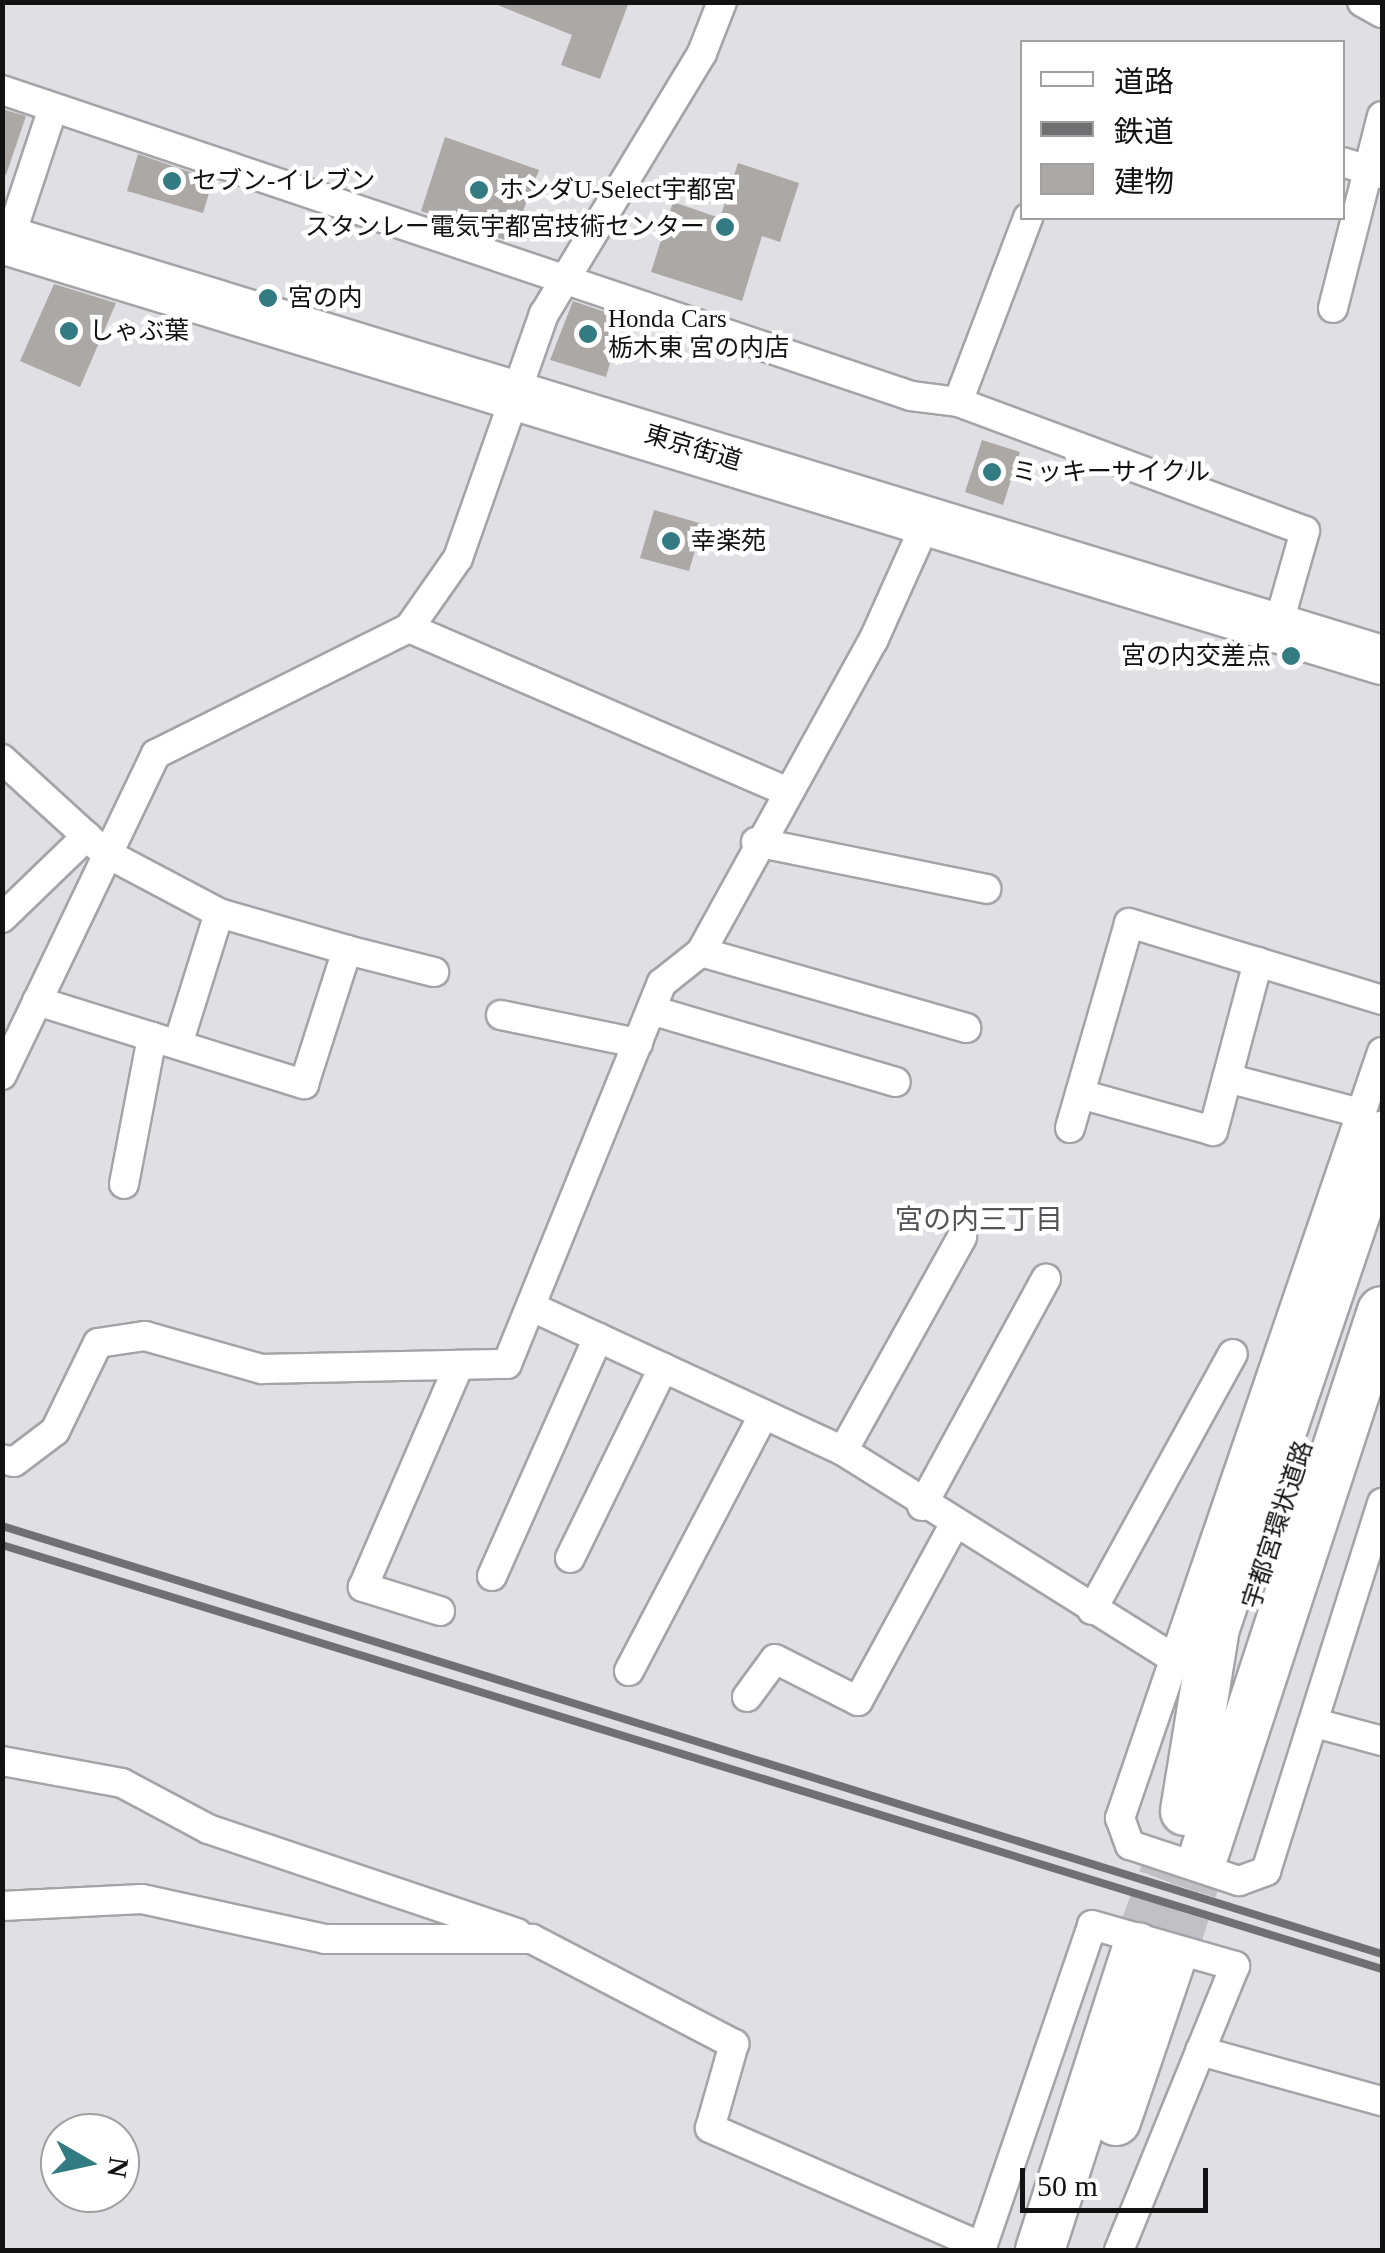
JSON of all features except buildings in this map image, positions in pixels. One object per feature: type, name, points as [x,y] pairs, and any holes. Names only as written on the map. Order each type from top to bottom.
[{"type":"highway","name":"東京街道","points":[[6,240],[1382,660]]},
{"type":"highway","points":[[1194,1834],[1216,1628],[1371,1124]]},
{"type":"highway","name":"宇都宮環状道路","points":[[1194,1834],[1382,1207]]},
{"type":"highway","name":"宇都宮環状道路","points":[[1194,1834],[1382,1310]]},
{"type":"highway","points":[[1194,1834],[1282,1705],[1382,1405]]},
{"type":"highway","points":[[1040,2250],[1154,1953],[1072,2250]]},
{"type":"street","points":[[2,1076],[37,1000],[96,844],[156,754],[409,628],[458,558],[514,393],[565,280],[722,2]]},
{"type":"street","points":[[1362,2],[1382,13]]},
{"type":"street","points":[[2,90],[911,396],[958,402],[1305,531],[1278,626]]},
{"type":"street","points":[[6,240],[53,108]]},
{"type":"street","points":[[1333,308],[1364,169],[1382,116]]},
{"type":"street","points":[[958,402],[1027,220]]},
{"type":"street","points":[[2,1459],[14,1462],[55,1431],[98,1343],[145,1336],[262,1369],[507,1364],[534,1308],[662,982],[701,952],[756,842],[873,641],[927,520]]},
{"type":"street","points":[[409,628],[785,791]]},
{"type":"street","points":[[2,759],[96,844],[219,913],[434,972]]},
{"type":"street","points":[[756,842],[986,889]]},
{"type":"street","points":[[4,915],[96,844]]},
{"type":"street","points":[[124,1184],[165,1040],[219,913]]},
{"type":"street","points":[[1070,1128],[1129,923],[1382,1000]]},
{"type":"street","points":[[37,1000],[304,1084],[347,950]]},
{"type":"street","points":[[701,952],[966,1028]]},
{"type":"street","points":[[1080,1094],[1213,1130],[1258,962]]},
{"type":"street","points":[[651,1010],[896,1082]]},
{"type":"street","points":[[501,1015],[638,1043]]},
{"type":"street","points":[[1382,1052],[1371,1124],[1120,1818],[1130,1845],[1240,1882],[1266,1871],[1382,1503]]},
{"type":"street","points":[[1227,1078],[1371,1124]]},
{"type":"street","points":[[843,1451],[962,1237]]},
{"type":"street","points":[[922,1506],[1046,1280]]},
{"type":"street","points":[[534,1308],[843,1451],[954,1527],[1178,1661]]},
{"type":"street","points":[[492,1576],[598,1338]]},
{"type":"street","points":[[1092,1610],[1233,1354]]},
{"type":"street","points":[[440,1611],[363,1588],[459,1365]]},
{"type":"street","points":[[570,1558],[663,1368]]},
{"type":"street","points":[[629,1670],[764,1414]]},
{"type":"street","points":[[747,1697],[775,1659],[858,1701],[954,1527]]},
{"type":"street","points":[[1315,1723],[1382,1741]]},
{"type":"street","points":[[2,1761],[122,1784],[208,1828],[532,1939],[734,2044],[710,2128],[982,2249],[1092,1925],[1234,1966],[1120,2250]]},
{"type":"street","points":[[2,1906],[142,1899],[325,1940],[532,1939]]},
{"type":"street","points":[[1200,2051],[1382,2101]]},
{"type":"tunnel","points":[[1137,1947],[1175,1844]]},
{"type":"tunnel","points":[[1171,1959],[1205,1851]]},
{"type":"railway","points":[[2,1526],[1382,1954]]},
{"type":"railway","points":[[2,1545],[1382,1969]]},
{"type":"place","name":"セブン-イレブン","points":[[172,181]]},
{"type":"place","name":"ホンダU-Select宇都宮","points":[[479,190]]},
{"type":"place","name":"スタンレー電気宇都宮技術センター","points":[[725,227]]},
{"type":"place","name":"宮の内","points":[[268,298]]},
{"type":"place","name":"しゃぶ葉","points":[[69,331]]},
{"type":"place","name":"Honda Cars 栃木東 宮の内店","points":[[588,334]]},
{"type":"place","name":"ミッキーサイクル","points":[[992,472]]},
{"type":"place","name":"幸楽苑","points":[[671,541]]},
{"type":"place","name":"宮の内交差点","points":[[1291,656]]},
{"type":"district","name":"宮の内三丁目","points":[[979,1220]]}]
